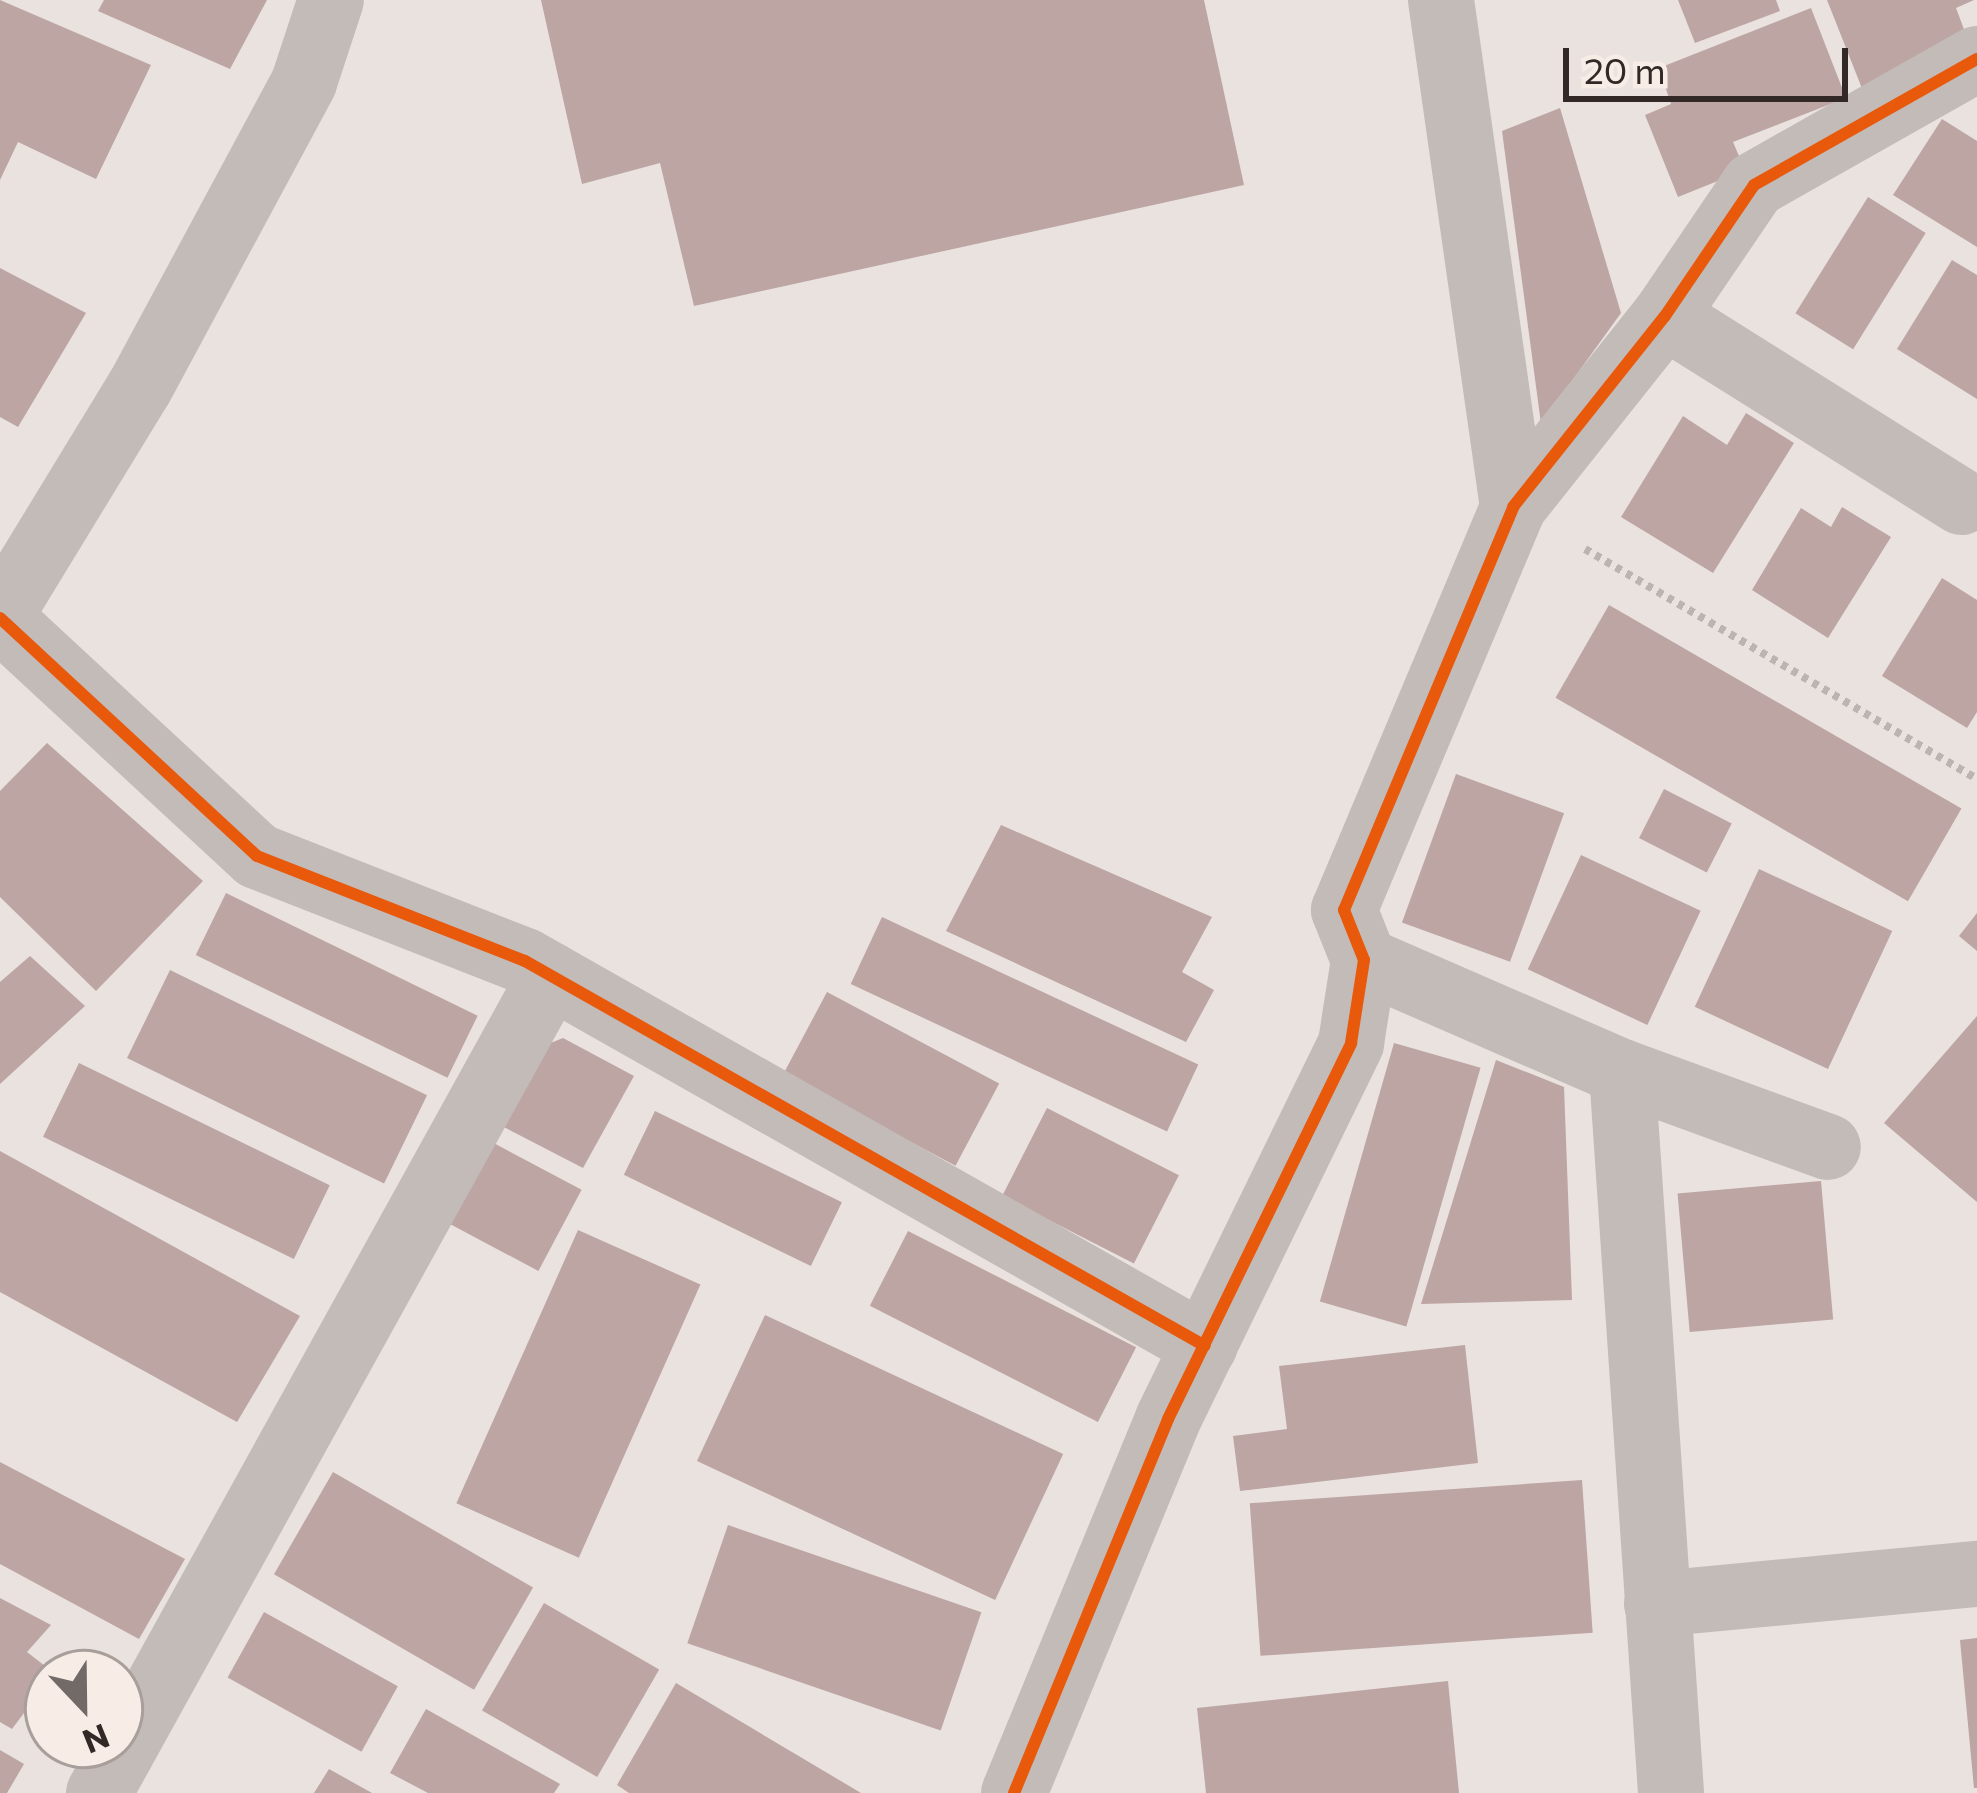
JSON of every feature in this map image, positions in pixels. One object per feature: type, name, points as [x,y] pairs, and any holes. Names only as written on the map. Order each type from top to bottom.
[{"type":"street","points":[[332,0],[304,82],[140,387],[0,617],[257,856],[448,926],[551,976],[1205,1346]]},
{"type":"street","points":[[1441,0],[1513,507]]},
{"type":"street","points":[[1014,1793],[1205,1346],[1351,1043],[1364,959],[1344,910],[1513,507],[1665,316],[1754,185],[1977,59]]},
{"type":"street","points":[[1665,316],[1961,502]]},
{"type":"street","points":[[1364,959],[1622,1072],[1828,1147]]},
{"type":"street","points":[[99,1793],[551,976]]},
{"type":"street","points":[[1622,1072],[1671,1793]]},
{"type":"street","points":[[1658,1604],[1977,1574]]},
{"type":"path","points":[[1513,507],[1977,779]]},
{"type":"building","points":[[0,0],[151,65],[96,179],[18,142],[0,180]]},
{"type":"building","points":[[104,0],[267,0],[230,69],[98,11]]},
{"type":"building","points":[[541,0],[1204,0],[1244,185],[694,306],[660,163],[582,184]]},
{"type":"building","points":[[1678,0],[1776,0],[1780,11],[1695,43]]},
{"type":"building","points":[[1827,0],[1974,0],[1956,8],[1971,48],[1863,91]]},
{"type":"building","points":[[1811,8],[1846,98],[1733,142],[1745,170],[1678,197],[1645,115],[1671,104],[1659,68]]},
{"type":"building","points":[[1560,108],[1621,313],[1541,424],[1502,131]]},
{"type":"building","points":[[1942,119],[1977,141],[1977,247],[1893,195]]},
{"type":"building","points":[[1868,197],[1926,233],[1853,349],[1795,313]]},
{"type":"building","points":[[1952,260],[1977,275],[1977,399],[1897,349]]},
{"type":"building","points":[[0,268],[86,313],[18,427],[0,417]]},
{"type":"building","points":[[1746,413],[1794,443],[1713,573],[1621,517],[1683,416],[1727,445]]},
{"type":"building","points":[[1842,507],[1891,537],[1828,638],[1752,590],[1801,508],[1831,527]]},
{"type":"building","points":[[1942,578],[1977,600],[1977,712],[1967,728],[1882,676]]},
{"type":"building","points":[[1609,605],[1961,809],[1908,901],[1556,698]]},
{"type":"building","points":[[47,743],[203,881],[96,991],[0,897],[0,791]]},
{"type":"building","points":[[1456,774],[1564,813],[1510,962],[1402,922]]},
{"type":"building","points":[[1664,789],[1732,824],[1707,873],[1639,838]]},
{"type":"building","points":[[1001,825],[1212,917],[1182,972],[1214,990],[1186,1042],[946,931]]},
{"type":"building","points":[[1581,855],[1701,911],[1647,1025],[1528,969]]},
{"type":"building","points":[[1759,869],[1892,931],[1828,1069],[1695,1007]]},
{"type":"building","points":[[226,893],[478,1016],[447,1078],[196,955]]},
{"type":"building","points":[[1977,913],[1977,951],[1959,936]]},
{"type":"building","points":[[882,917],[1198,1064],[1167,1132],[851,984]]},
{"type":"building","points":[[30,956],[85,1006],[0,1084],[0,982]]},
{"type":"building","points":[[170,970],[427,1095],[384,1183],[127,1058]]},
{"type":"building","points":[[827,992],[999,1084],[956,1166],[783,1074]]},
{"type":"building","points":[[1977,1016],[1977,1202],[1884,1123]]},
{"type":"building","points":[[563,1038],[634,1076],[583,1168],[498,1124],[536,1049]]},
{"type":"building","points":[[1394,1043],[1481,1068],[1406,1326],[1320,1302]]},
{"type":"building","points":[[1496,1060],[1564,1087],[1572,1300],[1421,1304]]},
{"type":"building","points":[[79,1063],[330,1185],[294,1259],[43,1137]]},
{"type":"building","points":[[1047,1108],[1179,1175],[1134,1263],[1002,1196]]},
{"type":"building","points":[[655,1111],[842,1202],[811,1266],[624,1175]]},
{"type":"building","points":[[488,1140],[582,1190],[538,1271],[445,1221]]},
{"type":"building","points":[[0,1151],[300,1316],[237,1422],[0,1292]]},
{"type":"building","points":[[1821,1181],[1833,1319],[1690,1332],[1678,1194]]},
{"type":"building","points":[[578,1230],[700,1285],[579,1558],[456,1503]]},
{"type":"building","points":[[908,1231],[1136,1347],[1098,1422],[870,1306]]},
{"type":"building","points":[[765,1315],[1063,1454],[995,1600],[697,1461]]},
{"type":"building","points":[[1465,1345],[1478,1463],[1240,1491],[1233,1436],[1287,1429],[1279,1366]]},
{"type":"building","points":[[0,1462],[185,1559],[139,1639],[0,1564]]},
{"type":"building","points":[[333,1472],[533,1588],[474,1690],[274,1574]]},
{"type":"building","points":[[1582,1480],[1593,1633],[1260,1656],[1250,1503]]},
{"type":"building","points":[[728,1525],[981,1612],[941,1730],[687,1643]]},
{"type":"building","points":[[0,1598],[51,1625],[30,1649],[24,1649],[24,1713],[12,1729],[0,1722]]},
{"type":"building","points":[[544,1603],[659,1670],[597,1777],[482,1710]]},
{"type":"building","points":[[264,1612],[398,1686],[361,1752],[228,1678]]},
{"type":"building","points":[[1977,1638],[1977,1788],[1974,1788],[1960,1640]]},
{"type":"building","points":[[1448,1681],[1459,1793],[1206,1793],[1197,1708]]},
{"type":"building","points":[[676,1683],[861,1793],[629,1793],[617,1785]]},
{"type":"building","points":[[426,1709],[560,1784],[554,1793],[428,1793],[390,1773]]},
{"type":"building","points":[[0,1750],[24,1764],[7,1793],[0,1793]]},
{"type":"building","points":[[329,1769],[372,1793],[314,1793]]},
{"type":"cycle path","points":[[1014,1793],[1168,1419],[1351,1043],[1364,960],[1344,910],[1513,507],[1665,316],[1754,185],[1977,59]]},
{"type":"cycle path","points":[[0,618],[257,856],[525,961],[1205,1346]]}]
